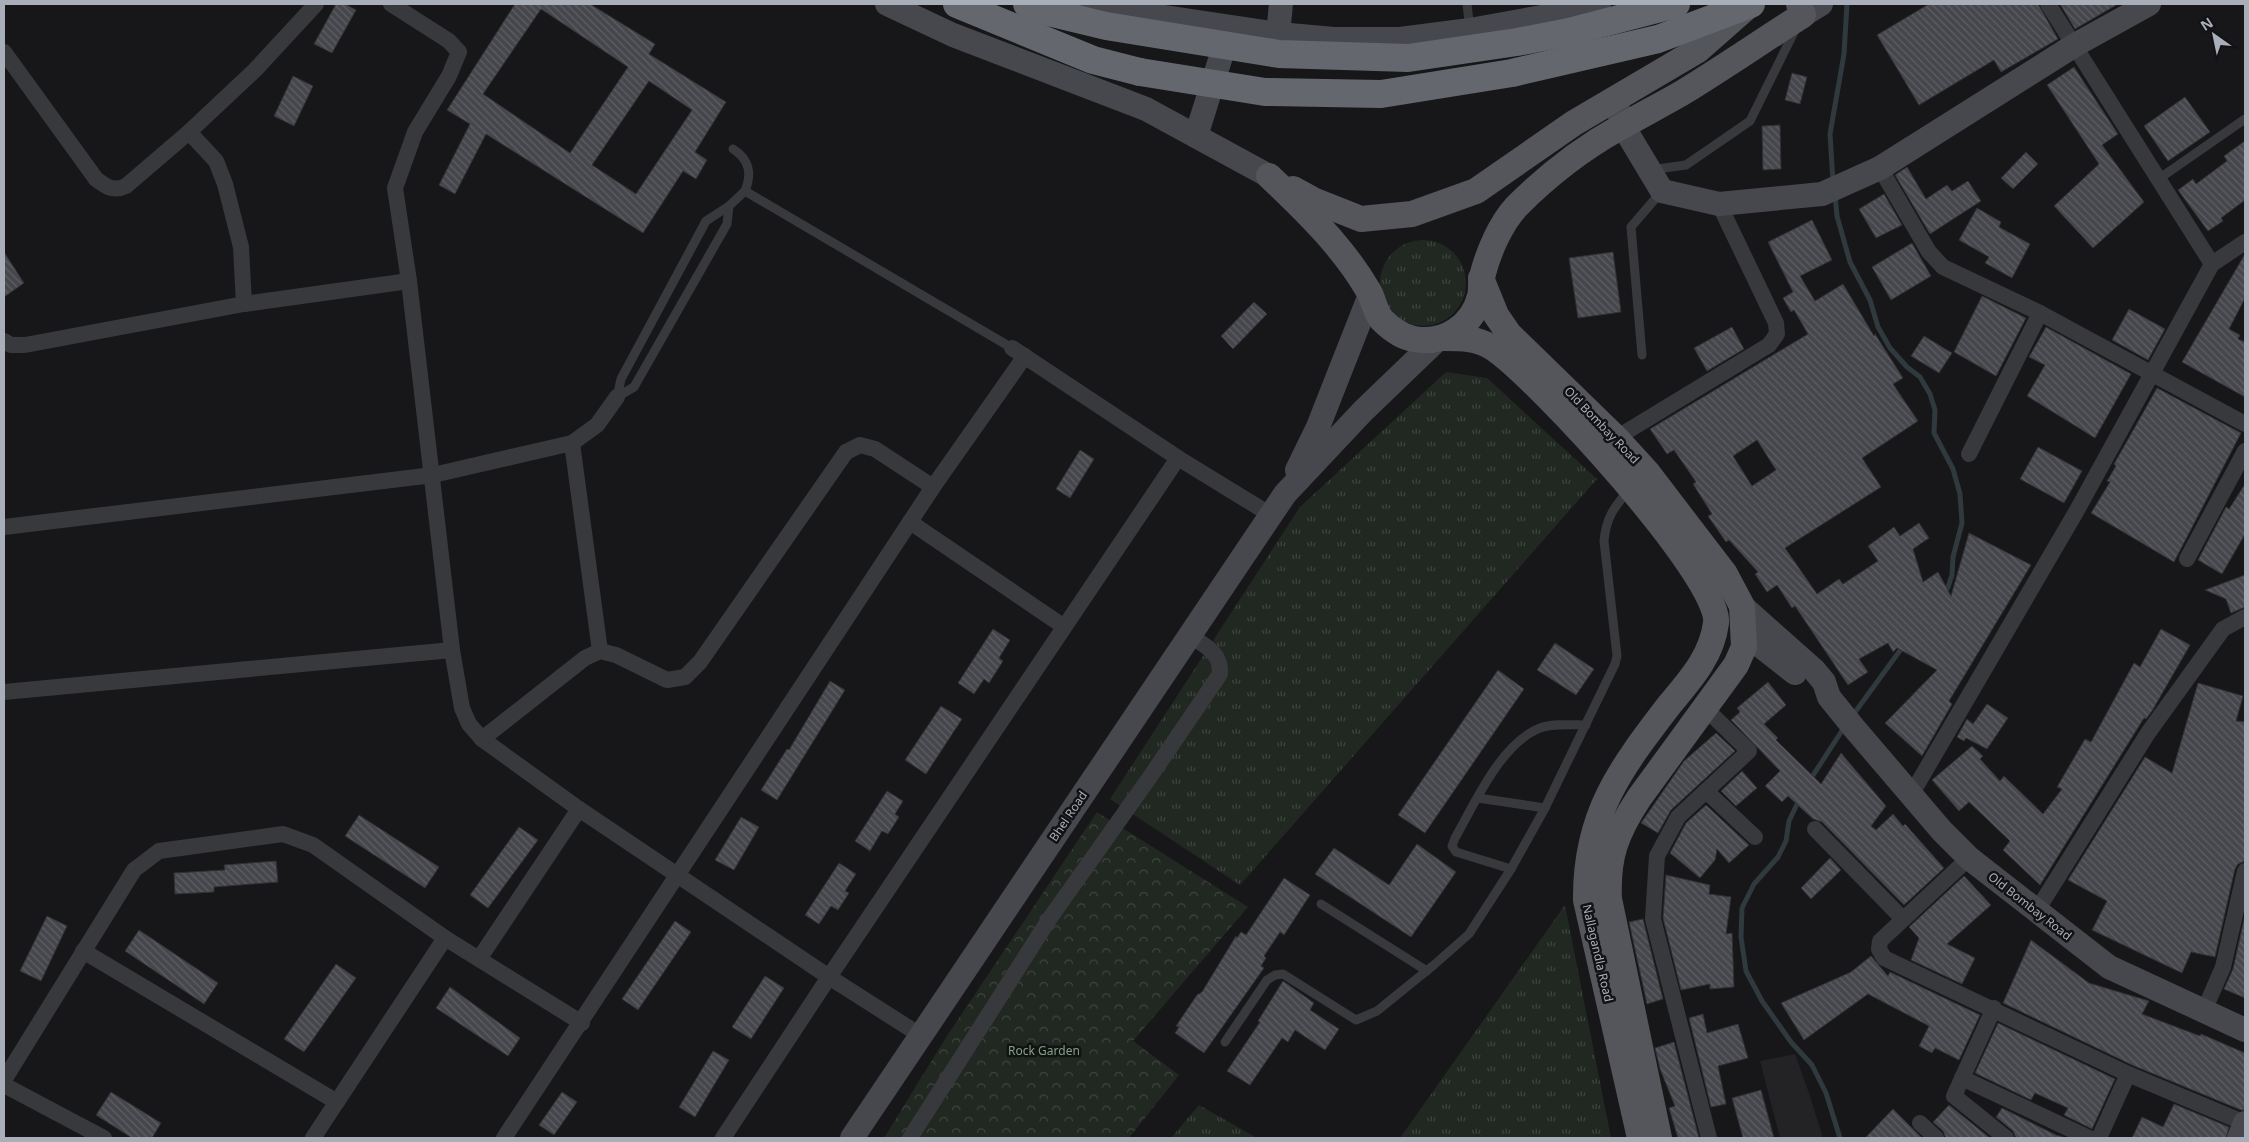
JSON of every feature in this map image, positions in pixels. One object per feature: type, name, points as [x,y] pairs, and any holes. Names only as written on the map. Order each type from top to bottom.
[{"type":"highway","points":[[957,4],[1093,60],[1140,72],[1265,92],[1381,94],[1512,73],[1658,39],[1751,4]]},
{"type":"highway","points":[[1026,4],[1052,13],[1106,26],[1279,54],[1408,58],[1552,35],[1676,4]]},
{"type":"main road","points":[[1269,176],[1313,200],[1361,219],[1412,214],[1476,191],[1574,123],[1698,50],[1751,4]]},
{"type":"main road","points":[[1441,338],[1456,331],[1468,321],[1476,308],[1481,294],[1481,278],[1504,222],[1516,207],[1568,162],[1623,126],[1681,94],[1808,7]]},
{"type":"main road","points":[[1680,62],[1732,60]]},
{"type":"main road","name":"Old Bombay Road","points":[[1269,176],[1300,206],[1334,244],[1370,292],[1374,308],[1390,328],[1413,339],[1471,338],[1491,347],[1512,361],[1576,426],[1630,488],[1693,568],[1708,593]]},
{"type":"main road","name":"Old Bombay Road","points":[[1481,278],[1496,315],[1509,334],[1616,438],[1647,472],[1725,574],[1742,606]]},
{"type":"main road","name":"Nallagandla Road","points":[[1659,1138],[1597,900],[1586,873],[1590,842],[1600,814],[1618,778],[1646,736],[1702,663],[1717,621],[1708,593]]},
{"type":"main road","name":"Nallagandla Road","points":[[1640,1138],[1597,900],[1608,875],[1611,855],[1626,818],[1662,764],[1736,665],[1744,647],[1742,606]]},
{"type":"street","points":[[4,52],[96,179],[109,189],[117,190],[126,186],[189,132],[255,70],[316,4]]},
{"type":"street","points":[[391,4],[449,41],[459,52],[449,76],[415,132],[395,188],[409,281],[452,650],[462,708],[469,724],[482,739],[579,809],[828,976],[920,1035]]},
{"type":"street","points":[[887,4],[953,35],[1146,109],[1269,176]]},
{"type":"street","points":[[1076,4],[1278,34],[1334,39],[1400,39],[1470,30],[1562,8],[1595,6]]},
{"type":"street","points":[[1278,34],[1281,4]]},
{"type":"street","points":[[2048,4],[2160,178],[2212,264]]},
{"type":"street","points":[[1615,99],[1623,126],[1662,190],[1720,204],[1822,194],[1875,170],[2075,45],[2149,4]]},
{"type":"street","points":[[1196,136],[1230,27]]},
{"type":"street","points":[[189,132],[216,161],[225,184],[242,247],[244,304]]},
{"type":"street","points":[[1875,170],[1926,248],[1943,267],[2040,313],[2245,424]]},
{"type":"street","points":[[1616,438],[1769,345],[1777,334],[1776,323],[1720,204]]},
{"type":"street","points":[[1911,795],[2076,512],[2212,264],[2245,242]]},
{"type":"street","points":[[4,341],[11,345],[25,345],[244,304],[409,281]]},
{"type":"street","points":[[1285,494],[1318,427],[1370,295]]},
{"type":"street","points":[[1969,454],[2040,313]]},
{"type":"street","points":[[1285,494],[1364,411],[1441,338]]},
{"type":"street","points":[[504,1138],[933,487],[1019,352],[1178,458],[1271,515]]},
{"type":"street","points":[[4,527],[432,475],[572,443],[597,425],[617,397]]},
{"type":"street","points":[[572,443],[600,650]]},
{"type":"street","points":[[482,739],[585,658],[600,650],[616,655],[667,680],[686,677],[700,662],[846,452],[860,445],[875,449],[933,487]]},
{"type":"street","points":[[2187,559],[2245,451]]},
{"type":"street","points":[[723,1138],[828,976],[1178,458]]},
{"type":"street","name":"Bhel Road","points":[[852,1138],[1285,494]]},
{"type":"street","points":[[910,522],[1063,626]]},
{"type":"street","name":"Old Bombay Road","points":[[1742,606],[1814,670],[1824,682],[1841,712],[1911,795],[1969,858],[2109,967],[2245,1030]]},
{"type":"street","points":[[2036,912],[2148,733],[2223,629],[2245,617]]},
{"type":"street","name":"Old Bombay Road","points":[[1744,633],[1792,670],[1841,712]]},
{"type":"street","points":[[910,1138],[1050,918],[1220,674],[1221,663],[1216,654],[1190,635]]},
{"type":"street","points":[[4,692],[452,650]]},
{"type":"street","points":[[1705,708],[1749,751],[1678,817],[1657,856],[1654,920],[1709,1138]]},
{"type":"street","points":[[1706,791],[1755,837]]},
{"type":"street","points":[[479,959],[579,809]]},
{"type":"street","points":[[1814,828],[1902,918]]},
{"type":"street","points":[[4,1080],[134,870],[159,851],[282,834],[313,845],[445,938],[582,1022]]},
{"type":"street","points":[[1969,858],[1902,918],[1880,941],[1879,949],[1884,958],[1994,1008],[2128,1074],[2245,1123],[2239,1138]]},
{"type":"street","points":[[2204,1011],[2223,967],[2245,871]]},
{"type":"street","points":[[313,1138],[445,938]]},
{"type":"street","points":[[83,951],[337,1102]]},
{"type":"street","points":[[1994,1008],[1954,1096],[2006,1138]]},
{"type":"street","points":[[2099,1138],[2128,1074]]},
{"type":"street","points":[[1962,1078],[2089,1138]]},
{"type":"street","points":[[4,1085],[104,1138]]},
{"type":"street","points":[[1920,1123],[1936,1138]]},
{"type":"lane","points":[[1467,4],[1470,30]]},
{"type":"lane","points":[[1650,170],[1686,165],[1750,121],[1808,7]]},
{"type":"lane","points":[[2160,178],[2245,119]]},
{"type":"lane","points":[[617,397],[621,379],[706,220],[730,206],[745,191],[750,178],[749,168],[742,154],[733,149]]},
{"type":"lane","points":[[1642,355],[1631,227],[1662,190]]},
{"type":"lane","points":[[745,191],[1019,352]]},
{"type":"lane","points":[[617,397],[634,388],[727,224],[730,206]]},
{"type":"lane","points":[[1224,1042],[1268,980],[1275,975],[1283,974],[1356,1020],[1377,1010],[1427,971],[1469,934],[1511,869],[1545,808],[1617,656],[1604,541],[1605,526],[1611,510],[1630,488]]},
{"type":"lane","points":[[1511,869],[1461,855],[1452,846],[1508,749],[1523,737],[1542,727],[1586,724]]},
{"type":"lane","points":[[1478,798],[1545,808]]},
{"type":"lane","points":[[1321,904],[1427,971]]},
{"type":"shaded area","points":[[1795,1054],[1823,1138],[1780,1138],[1760,1061]]},
{"type":"green space","points":[[1423,240],[1447,247],[1459,259],[1466,283],[1459,307],[1447,319],[1423,326],[1399,319],[1387,307],[1380,283],[1387,259],[1399,247]]},
{"type":"green space","points":[[1446,372],[1487,378],[1597,479],[1240,885],[1110,799],[1300,507]]},
{"type":"green space","name":"Rock Garden","points":[[1097,812],[1248,907],[1133,1041],[1179,1075],[1129,1138],[884,1138],[945,1039]]},
{"type":"green space","points":[[1565,905],[1611,1138],[1400,1138]]},
{"type":"green space","points":[[1199,1105],[1257,1138],[1171,1138]]},
{"type":"building","points":[[336,4],[345,4],[356,10],[332,53],[314,44]]},
{"type":"building","points":[[515,4],[590,4],[655,44],[649,54],[726,102],[695,152],[707,160],[696,179],[683,171],[643,233],[486,134],[455,194],[439,185],[470,124],[447,110]],"holes":[[[541,9],[628,67],[570,153],[483,94]],[[649,81],[692,110],[636,194],[592,165]]]},
{"type":"building","points":[[1929,4],[2038,4],[2058,39],[2001,72],[1994,60],[1919,105],[1877,35]]},
{"type":"building","points":[[2060,4],[2118,4],[2075,29]]},
{"type":"building","points":[[2074,67],[2118,134],[2102,145],[2144,202],[2093,248],[2054,206],[2099,164],[2047,85]]},
{"type":"building","points":[[1792,73],[1807,77],[1800,104],[1785,100]]},
{"type":"building","points":[[293,76],[313,86],[294,126],[274,116]]},
{"type":"building","points":[[2185,97],[2210,132],[2168,161],[2144,126]]},
{"type":"building","points":[[1780,125],[1781,169],[1763,170],[1762,126]]},
{"type":"building","points":[[2245,141],[2245,200],[2221,218],[2223,221],[2208,231],[2178,190],[2193,179],[2196,184],[2227,161],[2224,156]]},
{"type":"building","points":[[2026,152],[2038,164],[2013,189],[2001,178]]},
{"type":"building","points":[[1907,167],[1926,199],[1947,185],[1952,191],[1968,181],[1981,201],[1930,234],[1895,175]]},
{"type":"building","points":[[1884,194],[1902,225],[1876,238],[1859,209]]},
{"type":"building","points":[[1977,208],[2001,222],[1999,227],[2030,244],[2012,278],[1985,263],[1989,257],[1959,240]]},
{"type":"building","points":[[1812,220],[1832,260],[1800,276],[1815,301],[1843,284],[1874,336],[1875,334],[1903,378],[1893,384],[1918,421],[1862,458],[1881,487],[1785,548],[1817,594],[1839,579],[1843,584],[1878,561],[1868,546],[1894,527],[1900,536],[1919,523],[1929,538],[1913,549],[1923,582],[1938,572],[1951,596],[1969,533],[2031,565],[1949,701],[1952,704],[1922,756],[1885,723],[1937,670],[1897,648],[1893,652],[1888,643],[1859,659],[1868,672],[1848,685],[1795,606],[1792,608],[1777,585],[1767,592],[1755,574],[1758,572],[1729,540],[1726,542],[1708,516],[1712,514],[1693,484],[1696,482],[1674,450],[1667,454],[1650,429],[1808,334],[1794,310],[1791,312],[1783,298],[1793,292],[1768,242]],"holes":[[[1757,440],[1776,470],[1752,486],[1733,456]]]},
{"type":"building","points":[[1912,243],[1931,276],[1891,300],[1872,267]]},
{"type":"building","points":[[4,252],[24,283],[4,297]]},
{"type":"building","points":[[1613,252],[1621,312],[1578,318],[1569,258]]},
{"type":"building","points":[[2245,254],[2245,298],[2229,329],[2240,335],[2238,339],[2245,342],[2245,397],[2182,362]]},
{"type":"building","points":[[1982,296],[2026,318],[1996,376],[1954,352]]},
{"type":"building","points":[[1254,302],[1267,314],[1233,349],[1221,336]]},
{"type":"building","points":[[2129,309],[2165,329],[2148,360],[2112,340]]},
{"type":"building","points":[[1732,327],[1744,349],[1707,371],[1694,348]]},
{"type":"building","points":[[2046,327],[2131,374],[2095,438],[2027,396],[2045,365],[2029,357]]},
{"type":"building","points":[[1924,336],[1952,353],[1939,373],[1911,356]]},
{"type":"building","points":[[2157,388],[2241,433],[2174,562],[2091,513],[2110,482],[2107,481],[2116,466],[2114,464]]},
{"type":"building","points":[[2038,447],[2082,471],[2064,503],[2020,479]]},
{"type":"building","points":[[1080,450],[1094,459],[1070,498],[1056,489]]},
{"type":"building","points":[[2245,484],[2245,534],[2222,574],[2198,560],[2226,507],[2229,509]]},
{"type":"building","points":[[2245,575],[2245,607],[2231,613],[2226,599],[2205,590]]},
{"type":"building","points":[[993,629],[1010,640],[999,658],[1003,661],[989,683],[984,679],[974,694],[958,683]]},
{"type":"building","points":[[2161,629],[2190,645],[2152,711],[2146,719],[2144,718],[2040,885],[2003,850],[2010,841],[1969,802],[1959,811],[1932,780],[1972,746],[1983,756],[1980,759],[2000,781],[2004,776],[2043,814],[2062,789],[2057,787],[2085,739],[2091,742],[2134,663],[2140,667]]},
{"type":"building","points":[[1555,643],[1594,669],[1576,695],[1537,670]]},
{"type":"building","points":[[1498,670],[1524,689],[1425,833],[1398,815]]},
{"type":"building","points":[[830,681],[845,690],[777,800],[761,790],[787,749],[789,750]]},
{"type":"building","points":[[1768,682],[1786,705],[1764,724],[1778,738],[1776,740],[1821,784],[1841,753],[1886,806],[1871,826],[1876,830],[1893,814],[1903,826],[1905,824],[1944,868],[1904,905],[1822,822],[1813,819],[1788,796],[1782,802],[1765,786],[1780,771],[1731,720],[1740,712],[1737,708]]},
{"type":"building","points":[[2198,683],[2243,696],[2236,721],[2245,722],[2245,861],[2238,864],[2235,869],[2215,957],[2191,952],[2182,973],[2092,930],[2107,901],[2068,880],[2145,757],[2172,773]]},
{"type":"building","points":[[1987,704],[2008,718],[1987,749],[1966,738],[1964,741],[1957,737],[1967,719],[1973,724]]},
{"type":"building","points":[[941,706],[962,719],[926,774],[905,760]]},
{"type":"building","points":[[1716,733],[1735,751],[1671,810],[1658,833],[1641,823],[1684,761]]},
{"type":"building","points":[[1742,771],[1757,788],[1736,806],[1721,791]]},
{"type":"building","points":[[887,791],[903,801],[895,814],[899,817],[888,834],[882,831],[870,851],[855,841]]},
{"type":"building","points":[[1706,805],[1749,845],[1729,863],[1717,849],[1715,860],[1700,878],[1670,853],[1686,823]]},
{"type":"building","points":[[359,815],[439,867],[425,888],[345,836]]},
{"type":"building","points":[[741,817],[759,827],[734,870],[715,860]]},
{"type":"building","points":[[519,827],[538,840],[488,908],[470,895]]},
{"type":"building","points":[[1417,844],[1456,872],[1411,937],[1315,874],[1334,848],[1389,885]]},
{"type":"building","points":[[1830,858],[1841,870],[1811,899],[1801,888]]},
{"type":"building","points":[[276,861],[278,882],[214,887],[214,892],[175,894],[174,873],[225,870],[224,865]]},
{"type":"building","points":[[839,863],[856,874],[845,891],[849,893],[838,910],[831,906],[819,924],[805,915]]},
{"type":"building","points":[[1666,875],[1710,885],[1709,894],[1731,897],[1726,934],[1732,933],[1734,987],[1710,989],[1710,984],[1681,990],[1663,918]]},
{"type":"building","points":[[1964,876],[1991,905],[1947,944],[1975,958],[1962,984],[1911,960],[1919,938],[1909,927]]},
{"type":"building","points":[[1284,878],[1310,895],[1284,935],[1280,932],[1264,956],[1266,958],[1261,966],[1264,968],[1204,1053],[1175,1033],[1179,1027],[1176,1026],[1197,995],[1202,992],[1236,936],[1237,938],[1241,932],[1246,935]]},
{"type":"building","points":[[2245,915],[2245,998],[2224,989],[2233,969]]},
{"type":"building","points":[[47,916],[67,926],[41,981],[20,971]]},
{"type":"building","points":[[1643,919],[1663,999],[1647,1004],[1629,922]]},
{"type":"building","points":[[675,921],[691,932],[638,1010],[622,999]]},
{"type":"building","points":[[139,930],[218,983],[204,1004],[125,951]]},
{"type":"building","points":[[2031,940],[2089,983],[2149,1001],[2142,1014],[2200,1036],[2201,1034],[2245,1053],[2245,1110],[2132,1065],[2003,1003]]},
{"type":"building","points":[[1871,956],[1888,976],[1890,972],[1980,1015],[1959,1060],[1935,1048],[1932,1053],[1919,1046],[1929,1026],[1868,994],[1804,1040],[1781,1003],[1851,972]]},
{"type":"building","points":[[336,964],[356,978],[304,1052],[284,1039]]},
{"type":"building","points":[[765,976],[784,988],[751,1039],[732,1027]]},
{"type":"building","points":[[1283,981],[1314,1003],[1310,1010],[1339,1029],[1325,1050],[1295,1030],[1288,1042],[1282,1038],[1250,1085],[1227,1071],[1260,1022],[1258,1021]]},
{"type":"building","points":[[450,987],[520,1038],[508,1056],[436,1008]]},
{"type":"building","points":[[1703,1014],[1707,1033],[1738,1024],[1748,1058],[1718,1066],[1726,1104],[1711,1107],[1689,1018]]},
{"type":"building","points":[[1998,1023],[2115,1079],[2092,1129],[2064,1115],[2068,1108],[2035,1093],[2031,1100],[1975,1073]]},
{"type":"building","points":[[1674,1042],[1699,1138],[1678,1138],[1669,1108],[1675,1106],[1660,1069],[1655,1048]]},
{"type":"building","points":[[713,1051],[729,1060],[695,1117],[679,1107]]},
{"type":"building","points":[[1761,1090],[1774,1138],[1743,1138],[1732,1098]]},
{"type":"building","points":[[111,1092],[161,1123],[152,1138],[132,1138],[96,1115]]},
{"type":"building","points":[[562,1092],[577,1102],[554,1135],[539,1125]]},
{"type":"building","points":[[2174,1104],[2229,1127],[2226,1138],[2132,1138],[2142,1117],[2163,1127]]},
{"type":"building","points":[[1949,1105],[1990,1138],[1946,1138],[1943,1131],[1933,1122]]},
{"type":"building","points":[[2002,1108],[2056,1135],[2066,1138],[2016,1138],[2013,1131],[1996,1117]]},
{"type":"building","points":[[1893,1109],[1922,1138],[1865,1138]]},
{"type":"waterway","points":[[1833,182],[1830,134],[1844,54],[1847,4]]},
{"type":"waterway","points":[[1835,195],[1837,216],[1850,262],[1870,300],[1878,327],[1890,348],[1907,367],[1920,377],[1930,394],[1935,410],[1934,433],[1953,469],[1960,494],[1962,523],[1953,557],[1952,575],[1944,593]]},
{"type":"waterway","points":[[1853,715],[1904,645]]},
{"type":"waterway","points":[[1810,780],[1845,726]]},
{"type":"waterway","points":[[1800,798],[1789,821],[1786,841],[1778,857],[1754,884],[1742,908],[1741,937],[1746,971],[1762,1001],[1791,1042],[1812,1065],[1826,1093],[1840,1138]]}]
